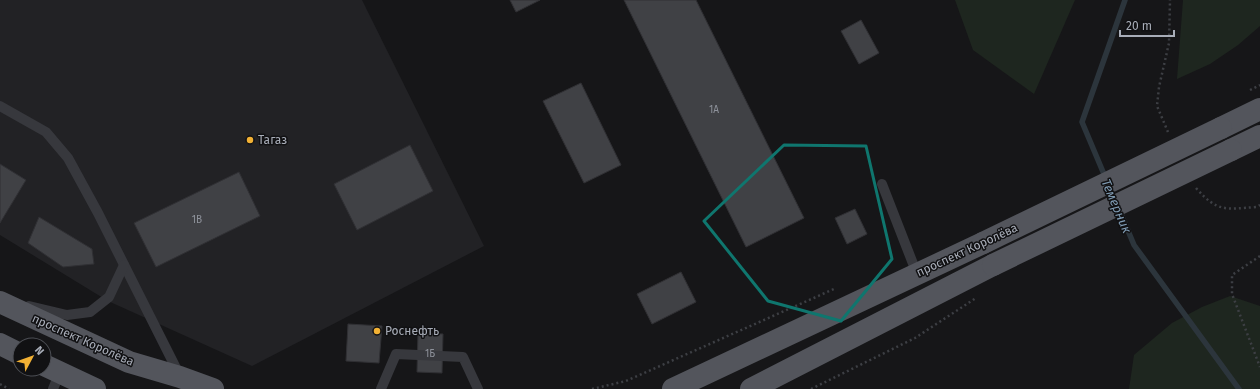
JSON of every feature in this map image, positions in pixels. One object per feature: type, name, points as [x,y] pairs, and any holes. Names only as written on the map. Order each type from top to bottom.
[{"type":"main road","name":"проспект Королёва","points":[[673,389],[983,243],[1260,109]]},
{"type":"main road","name":"проспект Королёва","points":[[751,389],[993,265],[1260,136]]},
{"type":"main road","name":"проспект Королёва","points":[[0,300],[129,362],[180,377],[213,389]]},
{"type":"main road","points":[[0,344],[12,350]]},
{"type":"main road","points":[[61,379],[95,389]]},
{"type":"lane","points":[[0,106],[46,132],[68,158],[180,377]]},
{"type":"lane","points":[[882,184],[917,274]]},
{"type":"lane","points":[[0,300],[67,315],[90,312],[109,297],[124,265]]},
{"type":"lane","points":[[381,389],[396,354],[463,357],[478,389]]},
{"type":"path","points":[[1260,256],[1232,275],[1232,294],[1260,367]]},
{"type":"path","points":[[592,389],[626,381],[837,288]]},
{"type":"path","points":[[812,389],[915,338],[981,294]]},
{"type":"path","points":[[0,384],[9,389]]},
{"type":"highlighted area","points":[[784,145],[866,146],[892,259],[841,321],[768,301],[704,221]]},
{"type":"shaded area","name":"Тагаз","points":[[0,0],[362,0],[484,246],[252,366],[108,301],[0,235]]},
{"type":"shaded area","points":[[955,0],[1075,0],[1034,94],[973,50]]},
{"type":"shaded area","points":[[1183,0],[1260,0],[1260,26],[1238,45],[1210,64],[1177,79]]},
{"type":"shaded area","points":[[1230,296],[1260,306],[1260,389],[1129,389],[1134,355],[1172,323],[1202,307]]},
{"type":"building","points":[[510,0],[540,0],[516,12]]},
{"type":"building","points":[[624,0],[696,0],[804,218],[746,247]]},
{"type":"building","points":[[861,20],[879,53],[859,64],[841,31]]},
{"type":"building","points":[[581,83],[621,165],[584,183],[543,101]]},
{"type":"building","points":[[410,145],[433,191],[357,230],[334,184]]},
{"type":"building","points":[[0,164],[26,180],[0,223]]},
{"type":"building","points":[[239,172],[260,216],[156,267],[134,223]]},
{"type":"building","points":[[855,209],[867,234],[847,244],[835,218]]},
{"type":"building","points":[[39,217],[92,249],[94,264],[63,267],[28,243]]},
{"type":"building","points":[[681,272],[696,302],[652,324],[637,294]]},
{"type":"building","points":[[348,324],[382,326],[379,363],[346,361]]},
{"type":"building","points":[[418,333],[443,334],[442,373],[417,372]]},
{"type":"waterway","name":"Темерник","points":[[1106,179],[1082,122],[1125,0]]},
{"type":"waterway","name":"Темерник","points":[[1119,209],[1134,245],[1239,389]]},
{"type":"place","name":"Тагаз","points":[[250,140]]},
{"type":"place","name":"Роснефть","points":[[377,331]]}]
